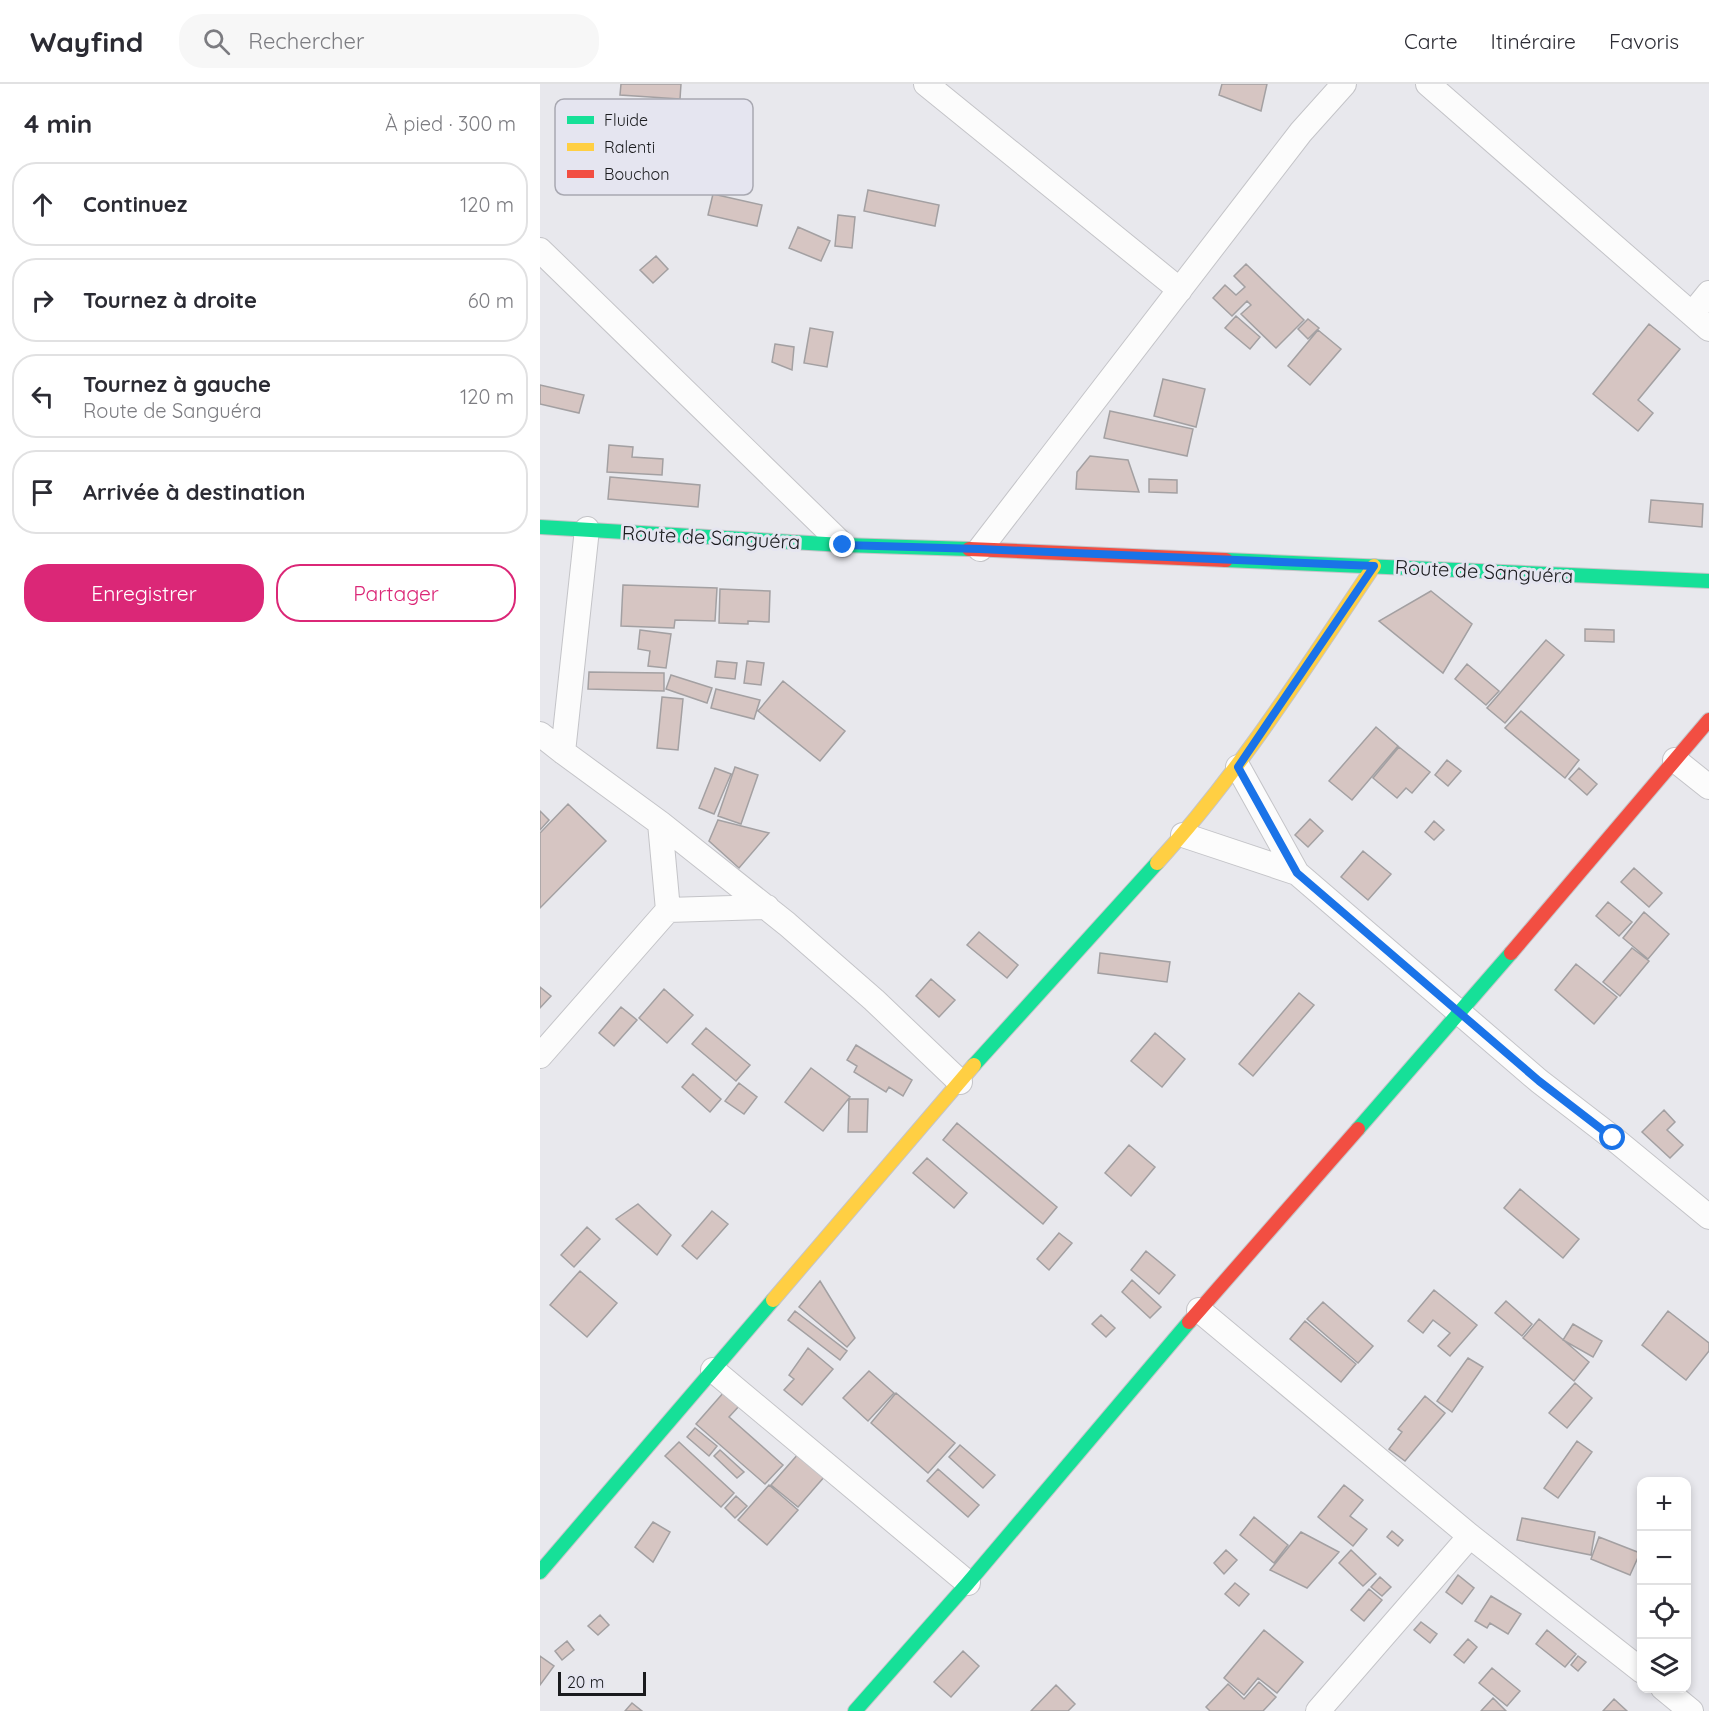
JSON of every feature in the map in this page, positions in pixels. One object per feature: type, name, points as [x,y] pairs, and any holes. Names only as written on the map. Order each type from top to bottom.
[{"type":"street","points":[[926,84],[1180,290]]},
{"type":"street","points":[[980,549],[1301,132],[1344,84]]},
{"type":"street","points":[[1428,84],[1701,321],[1709,293]]},
{"type":"street","points":[[540,250],[843,545]]},
{"type":"street","name":"Route de Sanguéra","points":[[540,527],[843,545],[1709,580]]},
{"type":"street","points":[[563,752],[587,529]]},
{"type":"street","points":[[540,1572],[960,1082],[1183,835],[1238,767],[1374,566]]},
{"type":"street","points":[[855,1711],[968,1583],[1199,1310],[1460,1013],[1709,720]]},
{"type":"street","points":[[540,734],[660,823],[767,907],[874,1000],[960,1082]]},
{"type":"street","points":[[1675,760],[1709,787]]},
{"type":"street","points":[[1238,767],[1297,873],[1539,1081],[1709,1217]]},
{"type":"street","points":[[540,1056],[668,910],[660,823]]},
{"type":"street","points":[[1183,835],[1297,873]]},
{"type":"street","points":[[668,910],[767,907]]},
{"type":"street","points":[[1199,1310],[1470,1536],[1637,1668]]},
{"type":"street","points":[[713,1370],[968,1583]]},
{"type":"street","points":[[1318,1711],[1470,1536]]},
{"type":"street","points":[[1668,1693],[1691,1711]]},
{"type":"building","points":[[621,84],[681,84],[680,99],[620,95]]},
{"type":"building","points":[[1222,84],[1267,84],[1261,111],[1219,95]]},
{"type":"building","points":[[868,190],[939,205],[935,226],[864,211]]},
{"type":"building","points":[[713,195],[762,205],[757,226],[708,215]]},
{"type":"building","points":[[838,215],[855,217],[852,248],[835,246]]},
{"type":"building","points":[[798,227],[830,241],[821,261],[789,248]]},
{"type":"building","points":[[656,256],[668,269],[653,283],[640,270]]},
{"type":"building","points":[[1246,264],[1304,320],[1276,348],[1241,314],[1251,305],[1247,301],[1232,316],[1213,298],[1225,285],[1236,295],[1245,287],[1234,276]]},
{"type":"building","points":[[1236,316],[1260,337],[1250,349],[1225,328]]},
{"type":"building","points":[[1308,319],[1319,328],[1308,339],[1298,329]]},
{"type":"building","points":[[1649,324],[1680,349],[1638,400],[1653,413],[1638,431],[1593,394]]},
{"type":"building","points":[[810,328],[833,332],[827,367],[804,363]]},
{"type":"building","points":[[1318,330],[1341,349],[1310,385],[1288,366]]},
{"type":"building","points":[[775,344],[794,347],[792,370],[772,362]]},
{"type":"building","points":[[1163,379],[1205,389],[1196,427],[1154,416]]},
{"type":"building","points":[[540,385],[584,395],[579,413],[540,404]]},
{"type":"building","points":[[1110,411],[1193,429],[1187,456],[1104,438]]},
{"type":"building","points":[[609,445],[633,447],[632,457],[663,459],[662,475],[607,472]]},
{"type":"building","points":[[1090,456],[1128,460],[1139,492],[1076,489],[1077,472]]},
{"type":"building","points":[[610,477],[700,485],[698,507],[608,499]]},
{"type":"building","points":[[1149,479],[1177,480],[1177,493],[1149,492]]},
{"type":"building","points":[[1651,500],[1703,504],[1702,527],[1649,522]]},
{"type":"building","points":[[623,585],[717,588],[715,621],[675,620],[674,628],[621,626]]},
{"type":"building","points":[[720,589],[770,591],[769,622],[719,623]]},
{"type":"building","points":[[1431,591],[1472,624],[1443,673],[1379,621]]},
{"type":"building","points":[[1585,629],[1614,630],[1614,642],[1585,641]]},
{"type":"building","points":[[640,630],[671,634],[666,668],[648,666],[650,651],[638,649]]},
{"type":"building","points":[[1546,640],[1564,655],[1505,723],[1487,708]]},
{"type":"building","points":[[717,661],[737,663],[735,679],[715,677]]},
{"type":"building","points":[[747,661],[764,663],[761,685],[744,683]]},
{"type":"building","points":[[1467,664],[1499,691],[1486,705],[1455,679]]},
{"type":"building","points":[[589,672],[664,673],[664,691],[588,689]]},
{"type":"building","points":[[671,675],[712,688],[707,703],[666,689]]},
{"type":"building","points":[[783,681],[845,731],[820,761],[758,711]]},
{"type":"building","points":[[716,689],[760,700],[754,719],[711,708]]},
{"type":"building","points":[[662,697],[683,699],[678,750],[657,748]]},
{"type":"building","points":[[1521,711],[1579,760],[1565,778],[1505,728]]},
{"type":"building","points":[[1376,727],[1398,746],[1352,800],[1329,781]]},
{"type":"building","points":[[1399,747],[1430,772],[1412,793],[1406,788],[1397,798],[1373,778]]},
{"type":"building","points":[[1447,760],[1461,771],[1448,786],[1435,775]]},
{"type":"building","points":[[735,767],[758,775],[741,824],[718,816]]},
{"type":"building","points":[[715,768],[731,774],[714,814],[699,808]]},
{"type":"building","points":[[1579,768],[1597,784],[1587,795],[1569,779]]},
{"type":"building","points":[[568,804],[606,841],[540,908],[540,833]]},
{"type":"building","points":[[540,811],[549,820],[540,830]]},
{"type":"building","points":[[1310,819],[1323,831],[1308,847],[1295,835]]},
{"type":"building","points":[[718,820],[769,833],[739,868],[709,841]]},
{"type":"building","points":[[1434,821],[1444,830],[1434,840],[1425,832]]},
{"type":"building","points":[[1363,851],[1391,874],[1368,900],[1341,877]]},
{"type":"building","points":[[1634,868],[1662,893],[1649,907],[1621,882]]},
{"type":"building","points":[[1608,902],[1632,922],[1619,936],[1596,916]]},
{"type":"building","points":[[1644,912],[1669,934],[1648,959],[1623,938]]},
{"type":"building","points":[[979,932],[1018,965],[1007,978],[967,945]]},
{"type":"building","points":[[1632,948],[1649,961],[1620,996],[1603,982]]},
{"type":"building","points":[[1100,953],[1170,962],[1167,982],[1098,973]]},
{"type":"building","points":[[1576,964],[1617,997],[1594,1024],[1555,990]]},
{"type":"building","points":[[931,979],[955,1000],[939,1017],[916,996]]},
{"type":"building","points":[[540,987],[551,996],[540,1008]]},
{"type":"building","points":[[664,989],[693,1015],[667,1043],[639,1018]]},
{"type":"building","points":[[1299,993],[1314,1005],[1253,1076],[1239,1064]]},
{"type":"building","points":[[621,1007],[637,1020],[614,1046],[599,1033]]},
{"type":"building","points":[[706,1028],[750,1065],[736,1081],[692,1044]]},
{"type":"building","points":[[1155,1033],[1185,1059],[1162,1087],[1131,1061]]},
{"type":"building","points":[[856,1045],[912,1080],[903,1096],[889,1087],[886,1092],[854,1072],[857,1066],[847,1060]]},
{"type":"building","points":[[811,1068],[850,1097],[823,1131],[785,1102]]},
{"type":"building","points":[[693,1074],[721,1099],[710,1112],[682,1087]]},
{"type":"building","points":[[739,1083],[757,1097],[744,1114],[725,1101]]},
{"type":"building","points":[[849,1099],[868,1099],[867,1132],[848,1132]]},
{"type":"building","points":[[1664,1110],[1675,1122],[1667,1130],[1683,1145],[1670,1158],[1642,1132]]},
{"type":"building","points":[[957,1123],[1057,1207],[1043,1224],[943,1140]]},
{"type":"building","points":[[1129,1145],[1155,1167],[1131,1196],[1105,1173]]},
{"type":"building","points":[[927,1158],[967,1193],[954,1208],[913,1173]]},
{"type":"building","points":[[1520,1189],[1579,1239],[1563,1258],[1504,1208]]},
{"type":"building","points":[[638,1204],[671,1235],[657,1255],[616,1219]]},
{"type":"building","points":[[712,1211],[728,1224],[697,1259],[682,1246]]},
{"type":"building","points":[[587,1227],[600,1239],[574,1267],[561,1255]]},
{"type":"building","points":[[1059,1233],[1072,1243],[1049,1270],[1037,1259]]},
{"type":"building","points":[[1146,1251],[1175,1275],[1159,1294],[1131,1270]]},
{"type":"building","points":[[580,1271],[617,1303],[587,1337],[550,1305]]},
{"type":"building","points":[[1132,1280],[1161,1307],[1150,1318],[1122,1292]]},
{"type":"building","points":[[820,1281],[855,1338],[847,1347],[799,1307]]},
{"type":"building","points":[[1434,1290],[1477,1325],[1450,1356],[1438,1346],[1450,1333],[1433,1320],[1423,1333],[1408,1321]]},
{"type":"building","points":[[1506,1301],[1532,1324],[1522,1336],[1495,1313]]},
{"type":"building","points":[[1323,1302],[1373,1346],[1358,1363],[1307,1319]]},
{"type":"building","points":[[795,1311],[847,1351],[840,1360],[788,1320]]},
{"type":"building","points":[[1668,1311],[1709,1343],[1709,1351],[1686,1380],[1642,1345]]},
{"type":"building","points":[[1101,1315],[1115,1328],[1106,1337],[1092,1324]]},
{"type":"building","points":[[1539,1319],[1589,1362],[1574,1381],[1523,1338]]},
{"type":"building","points":[[1305,1321],[1356,1364],[1341,1382],[1290,1339]]},
{"type":"building","points":[[1573,1324],[1602,1341],[1593,1357],[1563,1340]]},
{"type":"building","points":[[808,1348],[833,1369],[802,1405],[784,1390],[794,1379],[789,1375]]},
{"type":"building","points":[[1468,1358],[1483,1367],[1452,1412],[1437,1401]]},
{"type":"building","points":[[869,1371],[894,1393],[868,1421],[843,1398]]},
{"type":"building","points":[[1575,1383],[1592,1398],[1567,1428],[1549,1413]]},
{"type":"building","points":[[724,1392],[740,1405],[729,1417],[783,1465],[765,1484],[696,1424]]},
{"type":"building","points":[[896,1393],[955,1443],[928,1473],[871,1423]]},
{"type":"building","points":[[1425,1396],[1445,1413],[1405,1461],[1389,1449],[1402,1432],[1398,1429]]},
{"type":"building","points":[[695,1428],[717,1446],[709,1456],[687,1437]]},
{"type":"building","points":[[1577,1441],[1592,1452],[1558,1498],[1544,1488]]},
{"type":"building","points":[[679,1442],[734,1493],[721,1507],[665,1456]]},
{"type":"building","points":[[960,1445],[995,1475],[983,1488],[949,1457]]},
{"type":"building","points":[[720,1450],[744,1472],[737,1478],[714,1456]]},
{"type":"building","points":[[799,1453],[825,1476],[798,1507],[771,1485]]},
{"type":"building","points":[[938,1469],[979,1505],[968,1517],[927,1481]]},
{"type":"building","points":[[769,1485],[798,1510],[767,1545],[738,1520]]},
{"type":"building","points":[[1344,1485],[1363,1500],[1350,1516],[1367,1529],[1353,1546],[1318,1517]]},
{"type":"building","points":[[736,1496],[747,1506],[735,1518],[725,1508]]},
{"type":"building","points":[[1254,1517],[1288,1545],[1274,1563],[1240,1535]]},
{"type":"building","points":[[1522,1518],[1595,1532],[1591,1555],[1517,1540]]},
{"type":"building","points":[[653,1522],[670,1532],[653,1562],[635,1547]]},
{"type":"building","points":[[1392,1531],[1403,1540],[1398,1546],[1387,1537]]},
{"type":"building","points":[[1301,1532],[1339,1552],[1307,1588],[1270,1570]]},
{"type":"building","points":[[1599,1537],[1637,1552],[1637,1560],[1630,1575],[1591,1559]]},
{"type":"building","points":[[1226,1550],[1237,1560],[1224,1574],[1214,1563]]},
{"type":"building","points":[[1351,1550],[1376,1574],[1363,1586],[1339,1563]]},
{"type":"building","points":[[1458,1575],[1474,1588],[1462,1604],[1446,1592]]},
{"type":"building","points":[[1380,1577],[1391,1587],[1382,1596],[1371,1587]]},
{"type":"building","points":[[1235,1583],[1249,1594],[1239,1606],[1225,1594]]},
{"type":"building","points":[[1369,1589],[1382,1600],[1364,1621],[1351,1610]]},
{"type":"building","points":[[1491,1596],[1521,1614],[1508,1634],[1490,1623],[1487,1628],[1475,1621]]},
{"type":"building","points":[[600,1615],[609,1625],[598,1635],[588,1626]]},
{"type":"building","points":[[1421,1622],[1437,1634],[1430,1643],[1414,1630]]},
{"type":"building","points":[[1264,1630],[1303,1662],[1277,1693],[1258,1678],[1244,1695],[1224,1678]]},
{"type":"building","points":[[1547,1630],[1576,1654],[1565,1667],[1536,1644]]},
{"type":"building","points":[[1468,1639],[1477,1647],[1464,1663],[1454,1655]]},
{"type":"building","points":[[567,1641],[574,1650],[562,1660],[555,1651]]},
{"type":"building","points":[[963,1651],[979,1666],[951,1697],[934,1682]]},
{"type":"building","points":[[540,1656],[554,1666],[540,1685]]},
{"type":"building","points":[[1578,1656],[1586,1662],[1578,1671],[1571,1665]]},
{"type":"building","points":[[1492,1668],[1520,1691],[1507,1706],[1479,1683]]},
{"type":"building","points":[[1259,1682],[1276,1697],[1263,1711],[1210,1711],[1206,1707],[1228,1684],[1244,1699]]},
{"type":"building","points":[[1056,1685],[1075,1704],[1068,1711],[1031,1711]]},
{"type":"building","points":[[1493,1698],[1506,1711],[1481,1711]]},
{"type":"building","points":[[1614,1699],[1627,1711],[1603,1711]]},
{"type":"building","points":[[632,1703],[642,1711],[625,1711]]},
{"type":"traffic: fast","points":[[540,527],[843,545],[969,549]]},
{"type":"traffic: fast","points":[[1226,560],[1709,581]]},
{"type":"traffic: fast","points":[[974,1065],[1157,863]]},
{"type":"traffic: fast","points":[[1358,1129],[1511,953]]},
{"type":"traffic: fast","points":[[540,1572],[773,1300]]},
{"type":"traffic: fast","points":[[855,1711],[968,1583],[1189,1322]]},
{"type":"traffic: slow","points":[[1157,863],[1244,756],[1374,566]]},
{"type":"traffic: slow","points":[[773,1300],[974,1065]]},
{"type":"traffic: jam","points":[[969,549],[1226,560]]},
{"type":"traffic: jam","points":[[1511,953],[1709,720]]},
{"type":"traffic: jam","points":[[1189,1322],[1358,1129]]},
{"type":"route","points":[[843,545],[1374,566],[1238,767],[1297,873],[1539,1081],[1613,1138]]}]
